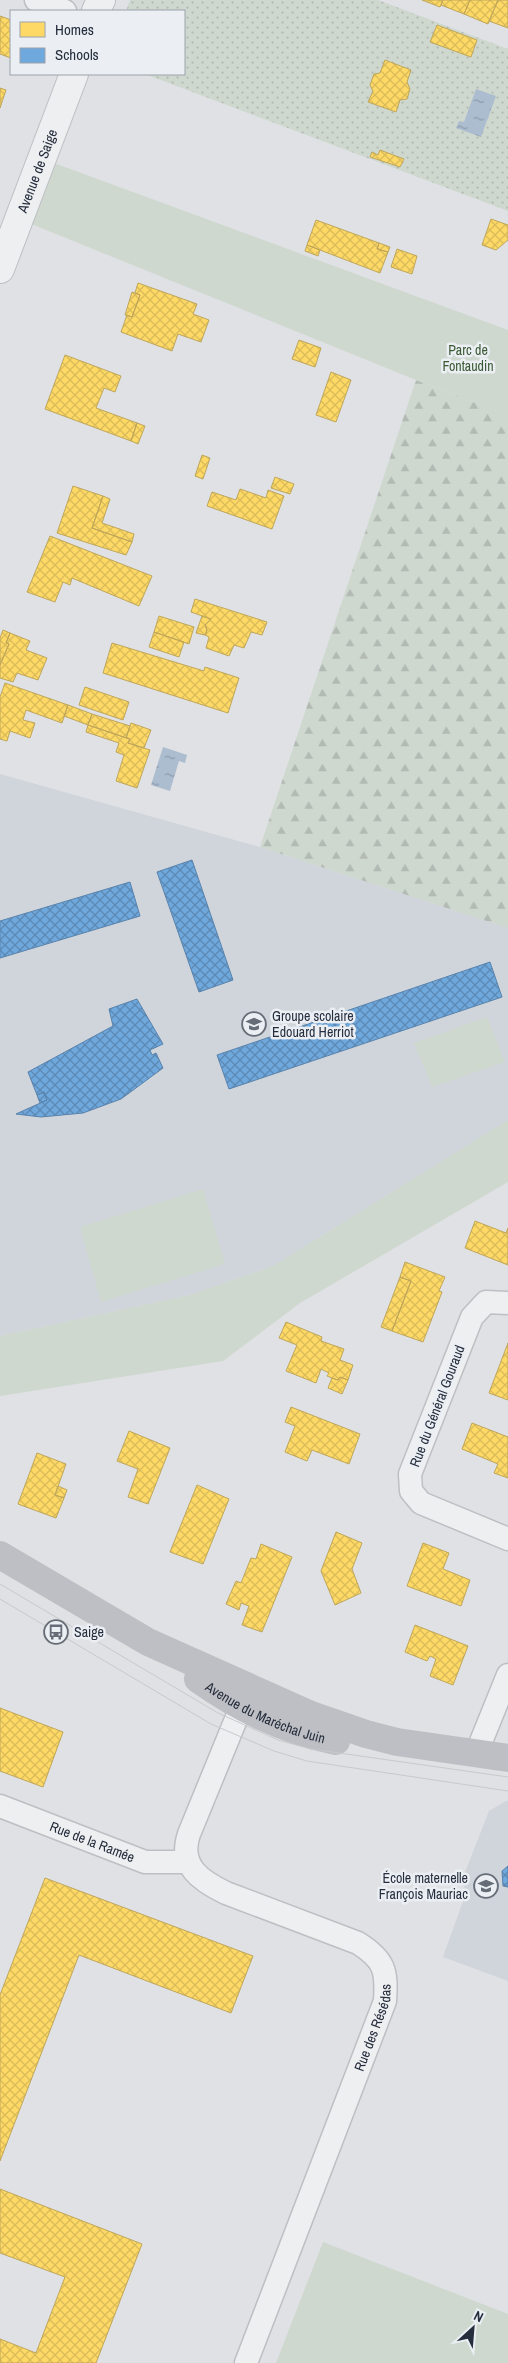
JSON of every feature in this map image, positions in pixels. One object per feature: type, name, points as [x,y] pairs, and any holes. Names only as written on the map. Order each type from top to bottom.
[{"type":"main road","name":"Avenue du Maréchal Juin","points":[[0,1555],[148,1642],[174,1665],[245,1697],[297,1730],[329,1739],[370,1746],[429,1748],[508,1758]]},
{"type":"street","points":[[36,0],[62,10]]},
{"type":"street","name":"Avenue de Saige","points":[[0,269],[74,75]]},
{"type":"street","name":"Rue du Général Gouraud","points":[[508,1303],[486,1302],[472,1317],[410,1474],[412,1491],[421,1502],[508,1539]]},
{"type":"street","points":[[476,1754],[508,1675]]},
{"type":"street","points":[[188,1862],[186,1841],[245,1697]]},
{"type":"street","name":"Rue de la Ramée","points":[[0,1806],[145,1862],[188,1862]]},
{"type":"street","name":"Rue des Résédas","points":[[188,1862],[195,1874],[204,1883],[358,1944],[373,1952],[382,1965],[386,1978],[386,2001],[246,2363]]},
{"type":"shaded area","name":"Groupe scolaire Edouard Herriot","points":[[0,774],[260,847],[508,928],[508,1120],[273,1266],[190,1295],[0,1336]]},
{"type":"shaded area","name":"École maternelle François Mauriac","points":[[508,1801],[508,1981],[443,1957],[466,1893],[462,1880],[489,1811]]},
{"type":"green space","points":[[130,0],[378,0],[508,49],[508,211],[148,75],[185,75],[185,10],[126,10]]},
{"type":"green space","name":"Parc de Fontaudin","points":[[43,159],[508,330],[508,415],[416,380],[19,219]]},
{"type":"green space","points":[[416,380],[508,415],[508,928],[260,847]]},
{"type":"green space","points":[[487,1017],[505,1062],[432,1087],[414,1043]]},
{"type":"green space","points":[[508,1120],[508,1182],[300,1303],[223,1361],[0,1396],[0,1336],[190,1295],[273,1266]]},
{"type":"green space","points":[[203,1189],[225,1264],[101,1302],[80,1227]]},
{"type":"green space","points":[[323,2242],[508,2314],[508,2363],[276,2363]]},
{"type":"water","points":[[476,89],[496,96],[481,137],[456,128],[459,121],[464,122]]},
{"type":"water","points":[[163,747],[187,755],[185,763],[179,761],[170,791],[151,785]]},
{"type":"building: Homes","points":[[422,0],[443,0],[440,7]]},
{"type":"building: Homes","points":[[443,0],[470,0],[464,14],[441,5]]},
{"type":"building: Homes","points":[[470,0],[498,0],[488,24],[464,14]]},
{"type":"building: Homes","points":[[498,0],[508,0],[508,28],[489,21]]},
{"type":"building: Homes","points":[[0,16],[10,20],[10,58],[0,54]]},
{"type":"building: Homes","points":[[437,25],[477,40],[471,57],[430,42]]},
{"type":"building: Homes","points":[[385,60],[411,70],[407,82],[410,89],[407,99],[400,100],[396,112],[368,102],[373,91],[370,85],[374,74],[380,73]]},
{"type":"building: Homes","points":[[0,88],[6,90],[0,108]]},
{"type":"building: Homes","points":[[380,150],[404,159],[400,167],[370,157],[372,152],[378,155]]},
{"type":"building: Homes","points":[[491,219],[508,225],[508,240],[496,250],[482,245]]},
{"type":"building: Homes","points":[[316,220],[379,243],[377,249],[388,252],[380,273],[307,245]]},
{"type":"building: Homes","points":[[379,243],[390,247],[388,252],[377,249]]},
{"type":"building: Homes","points":[[307,245],[320,250],[318,256],[305,251]]},
{"type":"building: Homes","points":[[397,249],[417,256],[412,274],[391,267]]},
{"type":"building: Homes","points":[[138,283],[197,304],[193,314],[209,320],[201,342],[178,334],[172,351],[121,332],[127,315],[132,317],[140,295],[135,293]]},
{"type":"building: Homes","points":[[132,292],[140,295],[132,317],[125,315]]},
{"type":"building: Homes","points":[[299,340],[321,348],[315,367],[292,359]]},
{"type":"building: Homes","points":[[65,355],[121,376],[115,392],[104,388],[96,408],[137,423],[131,441],[45,409]]},
{"type":"building: Homes","points":[[331,372],[351,380],[336,422],[316,415]]},
{"type":"building: Homes","points":[[137,423],[145,426],[138,444],[131,441]]},
{"type":"building: Homes","points":[[202,455],[210,458],[203,479],[195,476]]},
{"type":"building: Homes","points":[[275,477],[294,484],[290,494],[271,488]]},
{"type":"building: Homes","points":[[73,486],[103,496],[92,528],[132,542],[126,555],[57,533]]},
{"type":"building: Homes","points":[[240,489],[266,498],[268,490],[284,496],[272,529],[207,506],[212,492],[236,500]]},
{"type":"building: Homes","points":[[103,496],[110,499],[102,523],[134,534],[132,542],[92,528]]},
{"type":"building: Homes","points":[[50,536],[152,576],[139,606],[72,578],[70,585],[63,582],[55,602],[27,592]]},
{"type":"building: Homes","points":[[195,599],[267,622],[262,635],[251,632],[244,648],[234,645],[229,656],[206,648],[209,637],[205,635],[207,630],[205,625],[211,619],[191,612]]},
{"type":"building: Homes","points":[[159,616],[194,627],[189,644],[154,632]]},
{"type":"building: Homes","points":[[202,616],[211,619],[205,625],[207,630],[205,635],[196,633]]},
{"type":"building: Homes","points":[[3,630],[10,633],[6,643],[9,644],[0,665],[0,638]]},
{"type":"building: Homes","points":[[154,632],[184,642],[179,657],[149,647]]},
{"type":"building: Homes","points":[[10,633],[30,641],[26,650],[47,658],[38,680],[17,673],[13,682],[0,678],[0,665],[9,644],[6,643]]},
{"type":"building: Homes","points":[[112,643],[204,671],[205,667],[239,678],[228,713],[103,673]]},
{"type":"building: Homes","points":[[5,683],[68,705],[62,723],[26,710],[23,720],[35,723],[30,738],[10,731],[7,741],[0,739],[0,697]]},
{"type":"building: Homes","points":[[85,687],[129,702],[123,720],[79,705]]},
{"type":"building: Homes","points":[[68,705],[92,714],[88,725],[64,716]]},
{"type":"building: Homes","points":[[92,714],[130,726],[126,738],[88,725]]},
{"type":"building: Homes","points":[[131,723],[151,730],[144,748],[128,743],[130,739],[126,738]]},
{"type":"building: Homes","points":[[88,725],[130,739],[128,743],[150,750],[137,788],[116,781],[124,755],[116,752],[119,743],[86,732]]},
{"type":"building: Homes","points":[[475,1221],[506,1233],[508,1228],[508,1265],[465,1248]]},
{"type":"building: Homes","points":[[405,1262],[445,1277],[439,1291],[442,1292],[423,1342],[392,1331],[411,1281],[400,1277]]},
{"type":"building: Homes","points":[[400,1277],[411,1281],[392,1331],[381,1327]]},
{"type":"building: Homes","points":[[286,1322],[322,1337],[321,1341],[344,1349],[340,1360],[353,1365],[348,1380],[340,1377],[338,1380],[327,1376],[329,1373],[321,1369],[316,1383],[286,1371],[297,1345],[279,1338]]},
{"type":"building: Homes","points":[[508,1343],[508,1400],[489,1393]]},
{"type":"building: Homes","points":[[340,1377],[348,1380],[342,1394],[328,1388],[332,1378],[338,1380]]},
{"type":"building: Homes","points":[[291,1407],[360,1434],[349,1464],[312,1450],[307,1461],[285,1452],[295,1426],[285,1422]]},
{"type":"building: Homes","points":[[472,1423],[508,1437],[508,1478],[494,1473],[498,1464],[462,1449]]},
{"type":"building: Homes","points":[[129,1431],[170,1448],[148,1504],[128,1497],[138,1469],[117,1461]]},
{"type":"building: Homes","points":[[37,1453],[66,1464],[55,1495],[64,1498],[56,1518],[18,1504]]},
{"type":"building: Homes","points":[[197,1485],[229,1499],[203,1564],[170,1552]]},
{"type":"building: Homes","points":[[58,1486],[67,1490],[64,1498],[55,1495]]},
{"type":"building: Homes","points":[[336,1532],[362,1543],[352,1569],[361,1593],[335,1605],[321,1571]]},
{"type":"building: Homes","points":[[423,1543],[449,1553],[443,1569],[470,1580],[461,1606],[407,1586]]},
{"type":"building: Homes","points":[[261,1544],[292,1557],[262,1632],[242,1625],[249,1606],[241,1603],[239,1610],[226,1604],[236,1581],[241,1583],[251,1558],[256,1559]]},
{"type":"building: Homes","points":[[415,1625],[468,1646],[453,1685],[430,1676],[436,1659],[430,1656],[427,1661],[405,1652]]},
{"type":"building: Homes","points":[[0,1708],[63,1732],[43,1787],[0,1771]]},
{"type":"building: Homes","points":[[45,1878],[253,1956],[231,2013],[79,1955],[0,2161],[0,1995]]},
{"type":"building: Homes","points":[[0,2189],[142,2244],[96,2363],[0,2363],[0,2339],[36,2353],[65,2277],[0,2253]]},
{"type":"building: Schools","points":[[192,860],[233,980],[199,992],[157,872]]},
{"type":"building: Schools","points":[[130,882],[140,916],[0,958],[0,921]]},
{"type":"building: Schools","points":[[490,962],[502,997],[229,1089],[217,1055]]},
{"type":"building: Schools","points":[[137,999],[163,1044],[150,1050],[152,1055],[156,1053],[163,1068],[121,1099],[83,1113],[41,1117],[16,1114],[47,1100],[44,1092],[37,1095],[28,1072],[113,1026],[109,1009]]},
{"type":"building: Schools","points":[[44,1092],[47,1100],[40,1103],[37,1095]]},
{"type":"building: Schools","points":[[508,1866],[508,1887],[503,1886],[502,1871]]},
{"type":"tram line","points":[[0,1584],[218,1713],[278,1740],[311,1749],[508,1777]]},
{"type":"tram line","points":[[0,1599],[211,1724],[274,1751],[307,1761],[508,1791]]},
{"type":"place","name":"Groupe scolaire Edouard Herriot","points":[[254,1024]]},
{"type":"place","name":"Saige","points":[[56,1632]]},
{"type":"place","name":"École maternelle François Mauriac","points":[[486,1886]]}]
